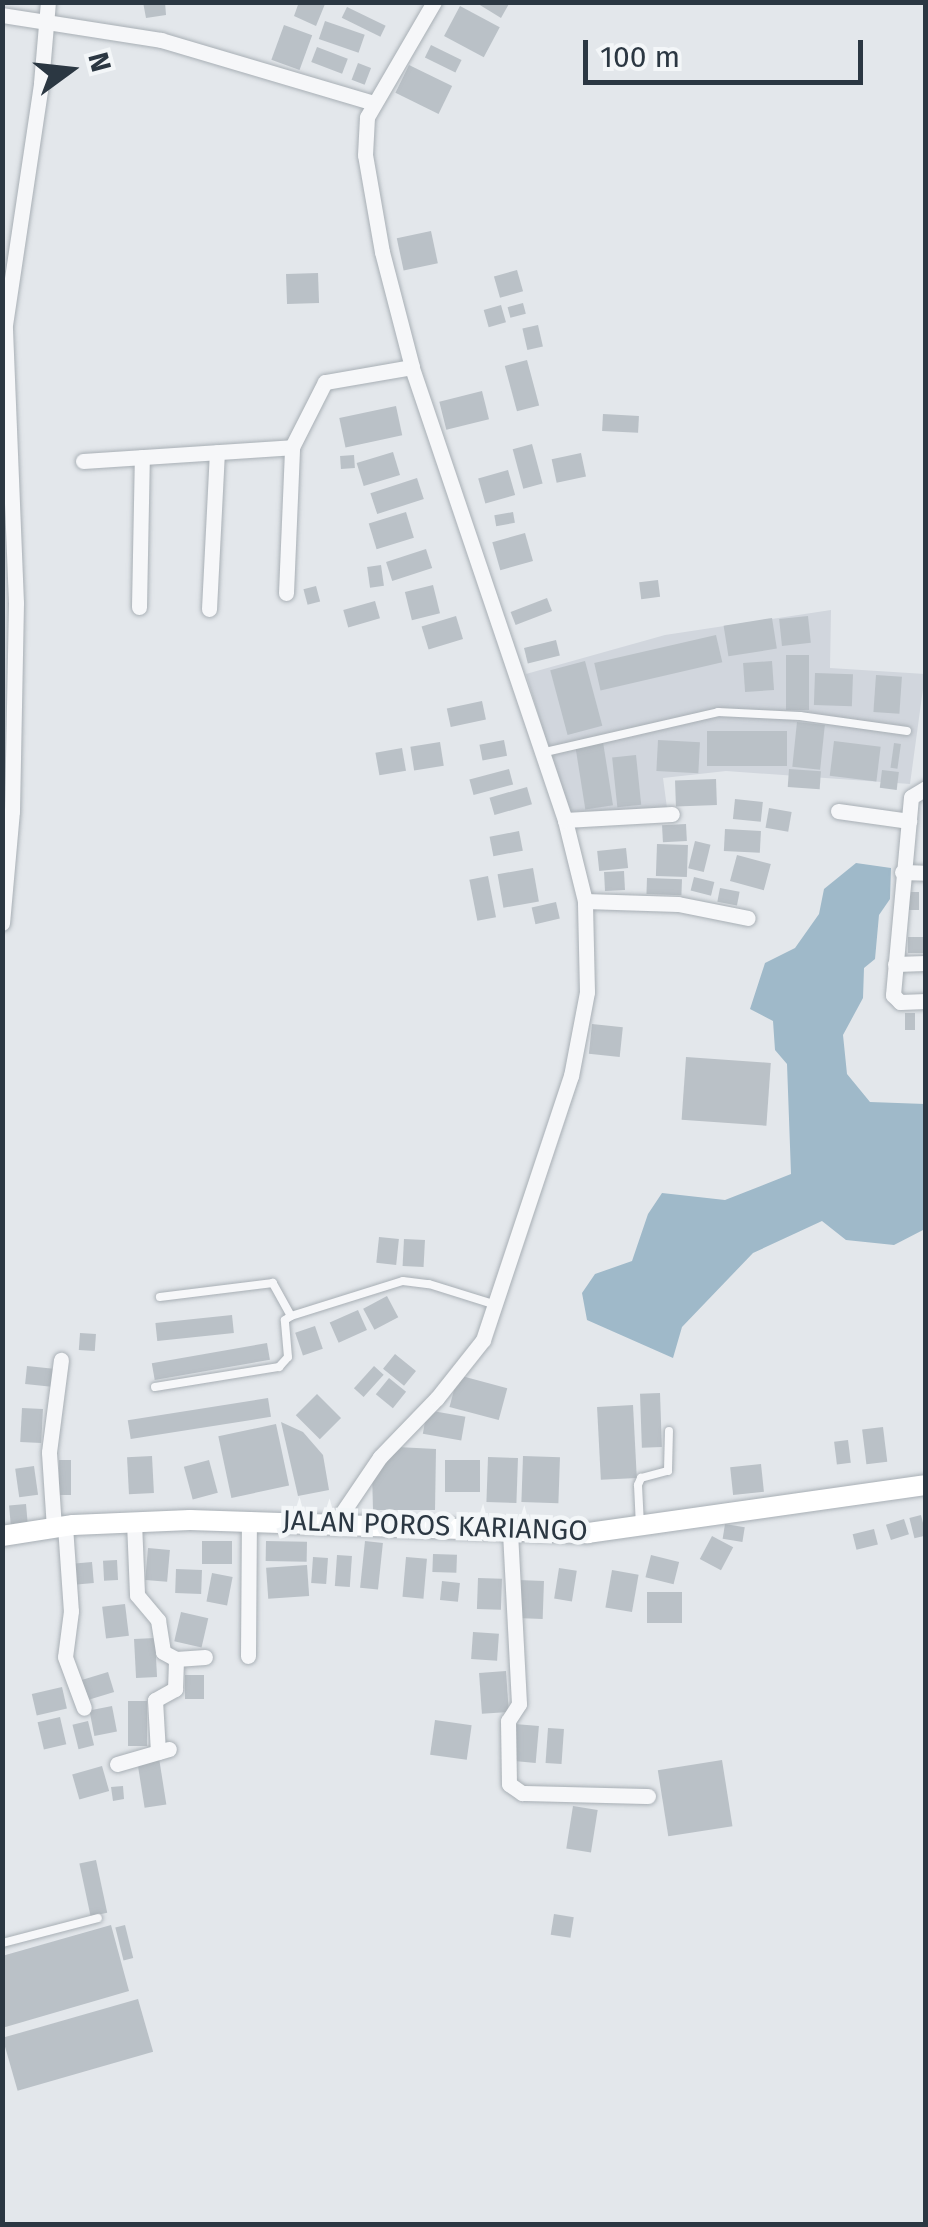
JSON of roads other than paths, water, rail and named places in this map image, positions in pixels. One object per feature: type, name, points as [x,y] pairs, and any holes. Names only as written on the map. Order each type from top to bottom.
[{"type":"main road","name":"JALAN POROS KARIANGO","points":[[2,1536],[134,1522],[249,1521],[588,1532],[926,1485]]},
{"type":"street","points":[[2,924],[12,811],[16,603],[6,309],[48,2]]},
{"type":"street","points":[[336,1522],[380,1456],[437,1398],[484,1340],[571,1076],[586,992],[585,900],[564,820],[412,367],[382,252],[365,156],[368,117],[374,103],[434,2]]},
{"type":"street","points":[[2,16],[161,40],[374,103]]},
{"type":"street","points":[[286,593],[292,447],[324,382],[412,367]]},
{"type":"street","points":[[83,461],[292,447]]},
{"type":"street","points":[[209,610],[217,452]]},
{"type":"street","points":[[140,607],[142,457]]},
{"type":"street","points":[[926,788],[914,792],[908,821],[894,999],[926,1001]]},
{"type":"street","points":[[838,811],[908,821]]},
{"type":"street","points":[[564,820],[672,814]]},
{"type":"street","points":[[902,872],[926,873]]},
{"type":"street","points":[[585,900],[678,904],[748,918]]},
{"type":"street","points":[[895,964],[926,962]]},
{"type":"street","points":[[61,1360],[50,1452],[70,1611],[65,1657],[84,1708]]},
{"type":"street","points":[[248,1656],[249,1521]]},
{"type":"street","points":[[134,1522],[137,1595],[158,1620],[163,1652],[176,1659],[204,1657]]},
{"type":"street","points":[[510,1532],[519,1704],[508,1721],[509,1784],[522,1793],[648,1796]]},
{"type":"street","points":[[116,1764],[164,1750],[155,1700],[175,1690],[176,1659]]},
{"type":"lane","points":[[542,753],[718,712],[800,716],[907,731]]},
{"type":"lane","points":[[154,1387],[279,1368],[288,1357],[285,1320],[290,1316],[403,1282],[429,1284],[496,1305]]},
{"type":"lane","points":[[160,1297],[273,1283],[290,1316]]},
{"type":"lane","points":[[640,1526],[638,1485],[642,1478],[668,1471],[669,1432]]},
{"type":"lane","points":[[2,1943],[98,1918]]},
{"type":"water","points":[[856,863],[891,868],[890,899],[879,915],[875,959],[864,968],[863,998],[843,1035],[847,1074],[870,1102],[925,1104],[925,1229],[894,1245],[846,1240],[822,1221],[753,1253],[682,1327],[673,1358],[587,1320],[582,1293],[595,1274],[632,1261],[648,1214],[662,1193],[725,1200],[791,1174],[787,1064],[775,1050],[773,1021],[750,1009],[765,963],[795,948],[819,914],[824,889]]}]
